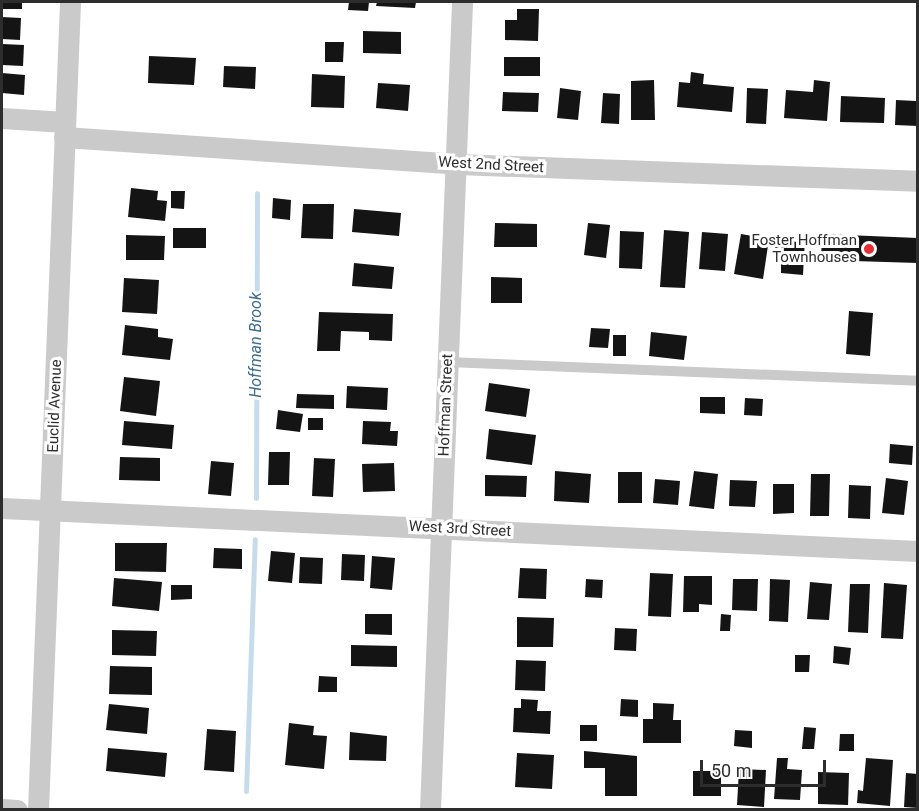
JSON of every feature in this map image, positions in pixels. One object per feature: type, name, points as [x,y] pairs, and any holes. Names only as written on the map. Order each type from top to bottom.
[{"type":"street","name":"Euclid Avenue","points":[[38,810],[70,2]]},
{"type":"street","name":"Hoffman Street","points":[[430,810],[458,164],[462,2]]},
{"type":"street","name":"West 2nd Street","points":[[2,118],[64,130],[458,164],[918,181]]},
{"type":"street","name":"West 3rd Street","points":[[2,508],[918,550]]},
{"type":"street","points":[[2,809],[17,810]]},
{"type":"lane","points":[[448,362],[918,381]]},
{"type":"building","points":[[2,2],[22,2],[22,9],[2,9]]},
{"type":"building","points":[[349,2],[369,2],[368,11],[348,10]]},
{"type":"building","points":[[377,2],[416,2],[415,8],[376,6]]},
{"type":"building","points":[[517,9],[539,9],[538,41],[505,40],[505,20],[517,20]]},
{"type":"building","points":[[2,17],[21,18],[20,40],[2,39]]},
{"type":"building","points":[[363,31],[401,32],[401,54],[363,53]]},
{"type":"building","points":[[325,42],[344,42],[343,62],[325,62]]},
{"type":"building","points":[[2,44],[24,45],[23,66],[2,65]]},
{"type":"building","points":[[149,56],[196,58],[194,85],[148,83]]},
{"type":"building","points":[[504,57],[540,57],[540,76],[504,76]]},
{"type":"building","points":[[224,66],[256,67],[255,89],[223,87]]},
{"type":"building","points":[[691,72],[704,74],[703,84],[734,87],[732,112],[677,107],[679,82],[690,83]]},
{"type":"building","points":[[2,73],[25,75],[24,95],[2,93]]},
{"type":"building","points":[[312,74],[345,76],[344,108],[311,107]]},
{"type":"building","points":[[654,80],[655,120],[631,120],[631,81]]},
{"type":"building","points":[[814,80],[830,82],[827,121],[784,118],[786,90],[813,92]]},
{"type":"building","points":[[378,83],[410,85],[408,111],[376,108]]},
{"type":"building","points":[[560,88],[581,91],[578,120],[557,118]]},
{"type":"building","points":[[747,88],[768,89],[766,124],[746,123]]},
{"type":"building","points":[[503,92],[539,93],[538,112],[502,111]]},
{"type":"building","points":[[603,93],[620,94],[619,124],[601,123]]},
{"type":"building","points":[[841,96],[885,98],[884,123],[840,122]]},
{"type":"building","points":[[896,100],[916,101],[918,126],[895,125]]},
{"type":"building","points":[[131,188],[158,191],[157,200],[167,201],[165,221],[128,217]]},
{"type":"building","points":[[171,191],[185,191],[184,209],[171,208]]},
{"type":"building","points":[[273,198],[291,200],[290,220],[272,218]]},
{"type":"building","points":[[303,204],[334,204],[333,239],[301,238]]},
{"type":"building","points":[[354,209],[401,213],[399,236],[352,232]]},
{"type":"building","points":[[495,223],[537,224],[537,247],[494,247]]},
{"type":"building","points":[[588,223],[610,225],[606,258],[584,255]]},
{"type":"building","points":[[173,228],[206,228],[206,248],[173,248]]},
{"type":"building","points":[[664,230],[689,232],[685,288],[660,287]]},
{"type":"building","points":[[620,231],[644,232],[642,269],[619,268]]},
{"type":"building","points":[[702,232],[728,234],[725,271],[699,269]]},
{"type":"building","points":[[741,234],[769,239],[763,279],[734,274]]},
{"type":"building","name":"Foster Hoffman Townhouses","points":[[822,234],[918,238],[918,263],[821,260]]},
{"type":"building","points":[[126,235],[165,236],[164,260],[126,260]]},
{"type":"building","points":[[776,237],[805,239],[803,275],[781,273],[781,263],[774,263]]},
{"type":"building","points":[[354,263],[394,267],[392,289],[352,286]]},
{"type":"building","points":[[491,277],[522,278],[522,303],[491,303]]},
{"type":"building","points":[[124,278],[159,280],[157,314],[122,312]]},
{"type":"building","points":[[849,311],[873,313],[870,356],[846,354]]},
{"type":"building","points":[[319,312],[393,314],[392,341],[369,340],[369,332],[341,331],[340,351],[317,351]]},
{"type":"building","points":[[125,325],[158,329],[158,337],[173,339],[170,360],[122,355]]},
{"type":"building","points":[[591,328],[610,329],[608,348],[589,347]]},
{"type":"building","points":[[651,332],[687,336],[684,360],[649,356]]},
{"type":"building","points":[[613,335],[626,335],[626,356],[613,356]]},
{"type":"building","points":[[124,377],[160,381],[156,416],[120,411]]},
{"type":"building","points":[[489,383],[530,389],[526,417],[485,411]]},
{"type":"building","points":[[347,386],[388,388],[387,410],[346,408]]},
{"type":"building","points":[[297,394],[334,395],[334,409],[296,408]]},
{"type":"building","points":[[700,397],[725,397],[725,414],[700,413]]},
{"type":"building","points":[[745,398],[763,399],[762,416],[744,415]]},
{"type":"building","points":[[278,410],[303,414],[300,432],[276,429]]},
{"type":"building","points":[[308,418],[323,418],[323,430],[308,430]]},
{"type":"building","points":[[124,421],[174,425],[172,449],[122,445]]},
{"type":"building","points":[[363,421],[391,422],[390,431],[398,431],[397,446],[362,444]]},
{"type":"building","points":[[489,429],[536,435],[532,465],[486,459]]},
{"type":"building","points":[[890,444],[913,446],[912,465],[889,463]]},
{"type":"building","points":[[269,452],[290,452],[289,485],[268,485]]},
{"type":"building","points":[[120,457],[160,458],[160,481],[119,480]]},
{"type":"building","points":[[314,458],[335,459],[333,497],[312,496]]},
{"type":"building","points":[[211,461],[234,463],[231,496],[208,494]]},
{"type":"building","points":[[394,463],[395,491],[363,492],[362,464]]},
{"type":"building","points":[[555,471],[591,474],[589,503],[554,501]]},
{"type":"building","points":[[694,471],[718,474],[714,509],[689,506]]},
{"type":"building","points":[[618,472],[642,472],[642,503],[618,503]]},
{"type":"building","points":[[811,474],[830,474],[829,516],[810,516]]},
{"type":"building","points":[[485,475],[527,476],[526,497],[485,496]]},
{"type":"building","points":[[886,478],[908,481],[904,515],[882,513]]},
{"type":"building","points":[[655,479],[680,481],[678,505],[653,503]]},
{"type":"building","points":[[730,480],[757,481],[755,507],[729,506]]},
{"type":"building","points":[[773,484],[794,484],[794,513],[773,514]]},
{"type":"building","points":[[849,485],[871,486],[870,519],[848,518]]},
{"type":"building","points":[[115,543],[167,543],[166,572],[115,571]]},
{"type":"building","points":[[214,548],[242,549],[242,569],[213,568]]},
{"type":"building","points":[[271,551],[295,553],[292,583],[268,581]]},
{"type":"building","points":[[342,554],[365,555],[364,581],[341,580]]},
{"type":"building","points":[[372,556],[395,558],[392,590],[370,588]]},
{"type":"building","points":[[300,557],[323,558],[322,584],[299,583]]},
{"type":"building","points":[[520,568],[547,569],[546,599],[518,598]]},
{"type":"building","points":[[650,573],[673,574],[671,617],[648,616]]},
{"type":"building","points":[[684,576],[712,576],[712,605],[699,604],[699,612],[683,612]]},
{"type":"building","points":[[114,578],[162,582],[159,611],[112,606]]},
{"type":"building","points":[[586,579],[603,580],[602,598],[585,597]]},
{"type":"building","points":[[733,579],[758,579],[757,611],[732,610]]},
{"type":"building","points":[[770,579],[790,580],[788,622],[769,621]]},
{"type":"building","points":[[810,582],[832,584],[829,620],[807,619]]},
{"type":"building","points":[[884,583],[907,585],[903,639],[881,638]]},
{"type":"building","points":[[850,584],[870,584],[868,633],[848,632]]},
{"type":"building","points":[[171,585],[192,585],[192,599],[171,600]]},
{"type":"building","points":[[365,614],[392,614],[392,635],[365,634]]},
{"type":"building","points":[[721,614],[731,615],[730,631],[720,631]]},
{"type":"building","points":[[517,617],[554,618],[553,647],[517,647]]},
{"type":"building","points":[[615,628],[637,629],[636,651],[614,650]]},
{"type":"building","points":[[112,630],[157,631],[156,656],[112,655]]},
{"type":"building","points":[[351,645],[397,646],[397,667],[351,666]]},
{"type":"building","points":[[834,646],[851,648],[849,665],[833,663]]},
{"type":"building","points":[[795,655],[810,655],[809,672],[795,672]]},
{"type":"building","points":[[516,660],[546,661],[545,691],[515,690]]},
{"type":"building","points":[[110,666],[152,667],[152,695],[109,694]]},
{"type":"building","points":[[319,676],[337,677],[337,692],[318,692]]},
{"type":"building","points":[[521,699],[538,700],[537,711],[551,711],[550,734],[513,732],[514,708],[521,708]]},
{"type":"building","points":[[621,699],[638,700],[638,717],[620,716]]},
{"type":"building","points":[[653,703],[674,704],[673,720],[681,720],[681,743],[643,743],[643,719],[653,719]]},
{"type":"building","points":[[109,704],[149,708],[147,734],[106,730]]},
{"type":"building","points":[[289,723],[314,726],[313,735],[327,736],[324,769],[285,765]]},
{"type":"building","points":[[580,725],[597,725],[597,741],[580,741]]},
{"type":"building","points":[[804,727],[816,728],[814,749],[802,749]]},
{"type":"building","points":[[207,729],[236,731],[234,772],[204,770]]},
{"type":"building","points":[[735,730],[752,731],[752,748],[734,746]]},
{"type":"building","points":[[350,732],[387,736],[386,761],[349,760]]},
{"type":"building","points":[[840,734],[854,734],[854,751],[839,751]]},
{"type":"building","points":[[108,748],[167,753],[165,777],[106,771]]},
{"type":"building","points":[[584,751],[637,756],[637,796],[605,796],[605,768],[584,768]]},
{"type":"building","points":[[517,753],[554,755],[552,789],[515,787]]},
{"type":"building","points":[[777,758],[788,758],[787,769],[802,770],[800,800],[774,799]]},
{"type":"building","points":[[866,758],[893,760],[890,806],[857,803],[858,790],[863,791]]},
{"type":"building","points":[[739,769],[766,770],[764,807],[737,805]]},
{"type":"building","points":[[693,771],[721,771],[721,796],[693,796]]},
{"type":"building","points":[[818,772],[849,773],[848,805],[818,804]]},
{"type":"building","points":[[906,773],[918,774],[918,808],[904,807]]},
{"type":"waterway","name":"Hoffman Brook","points":[[256,498],[257,193]]},
{"type":"waterway","name":"Hoffman Brook","points":[[246,791],[255,539]]},
{"type":"place","name":"Foster Hoffman Townhouses","points":[[869,249]]}]
